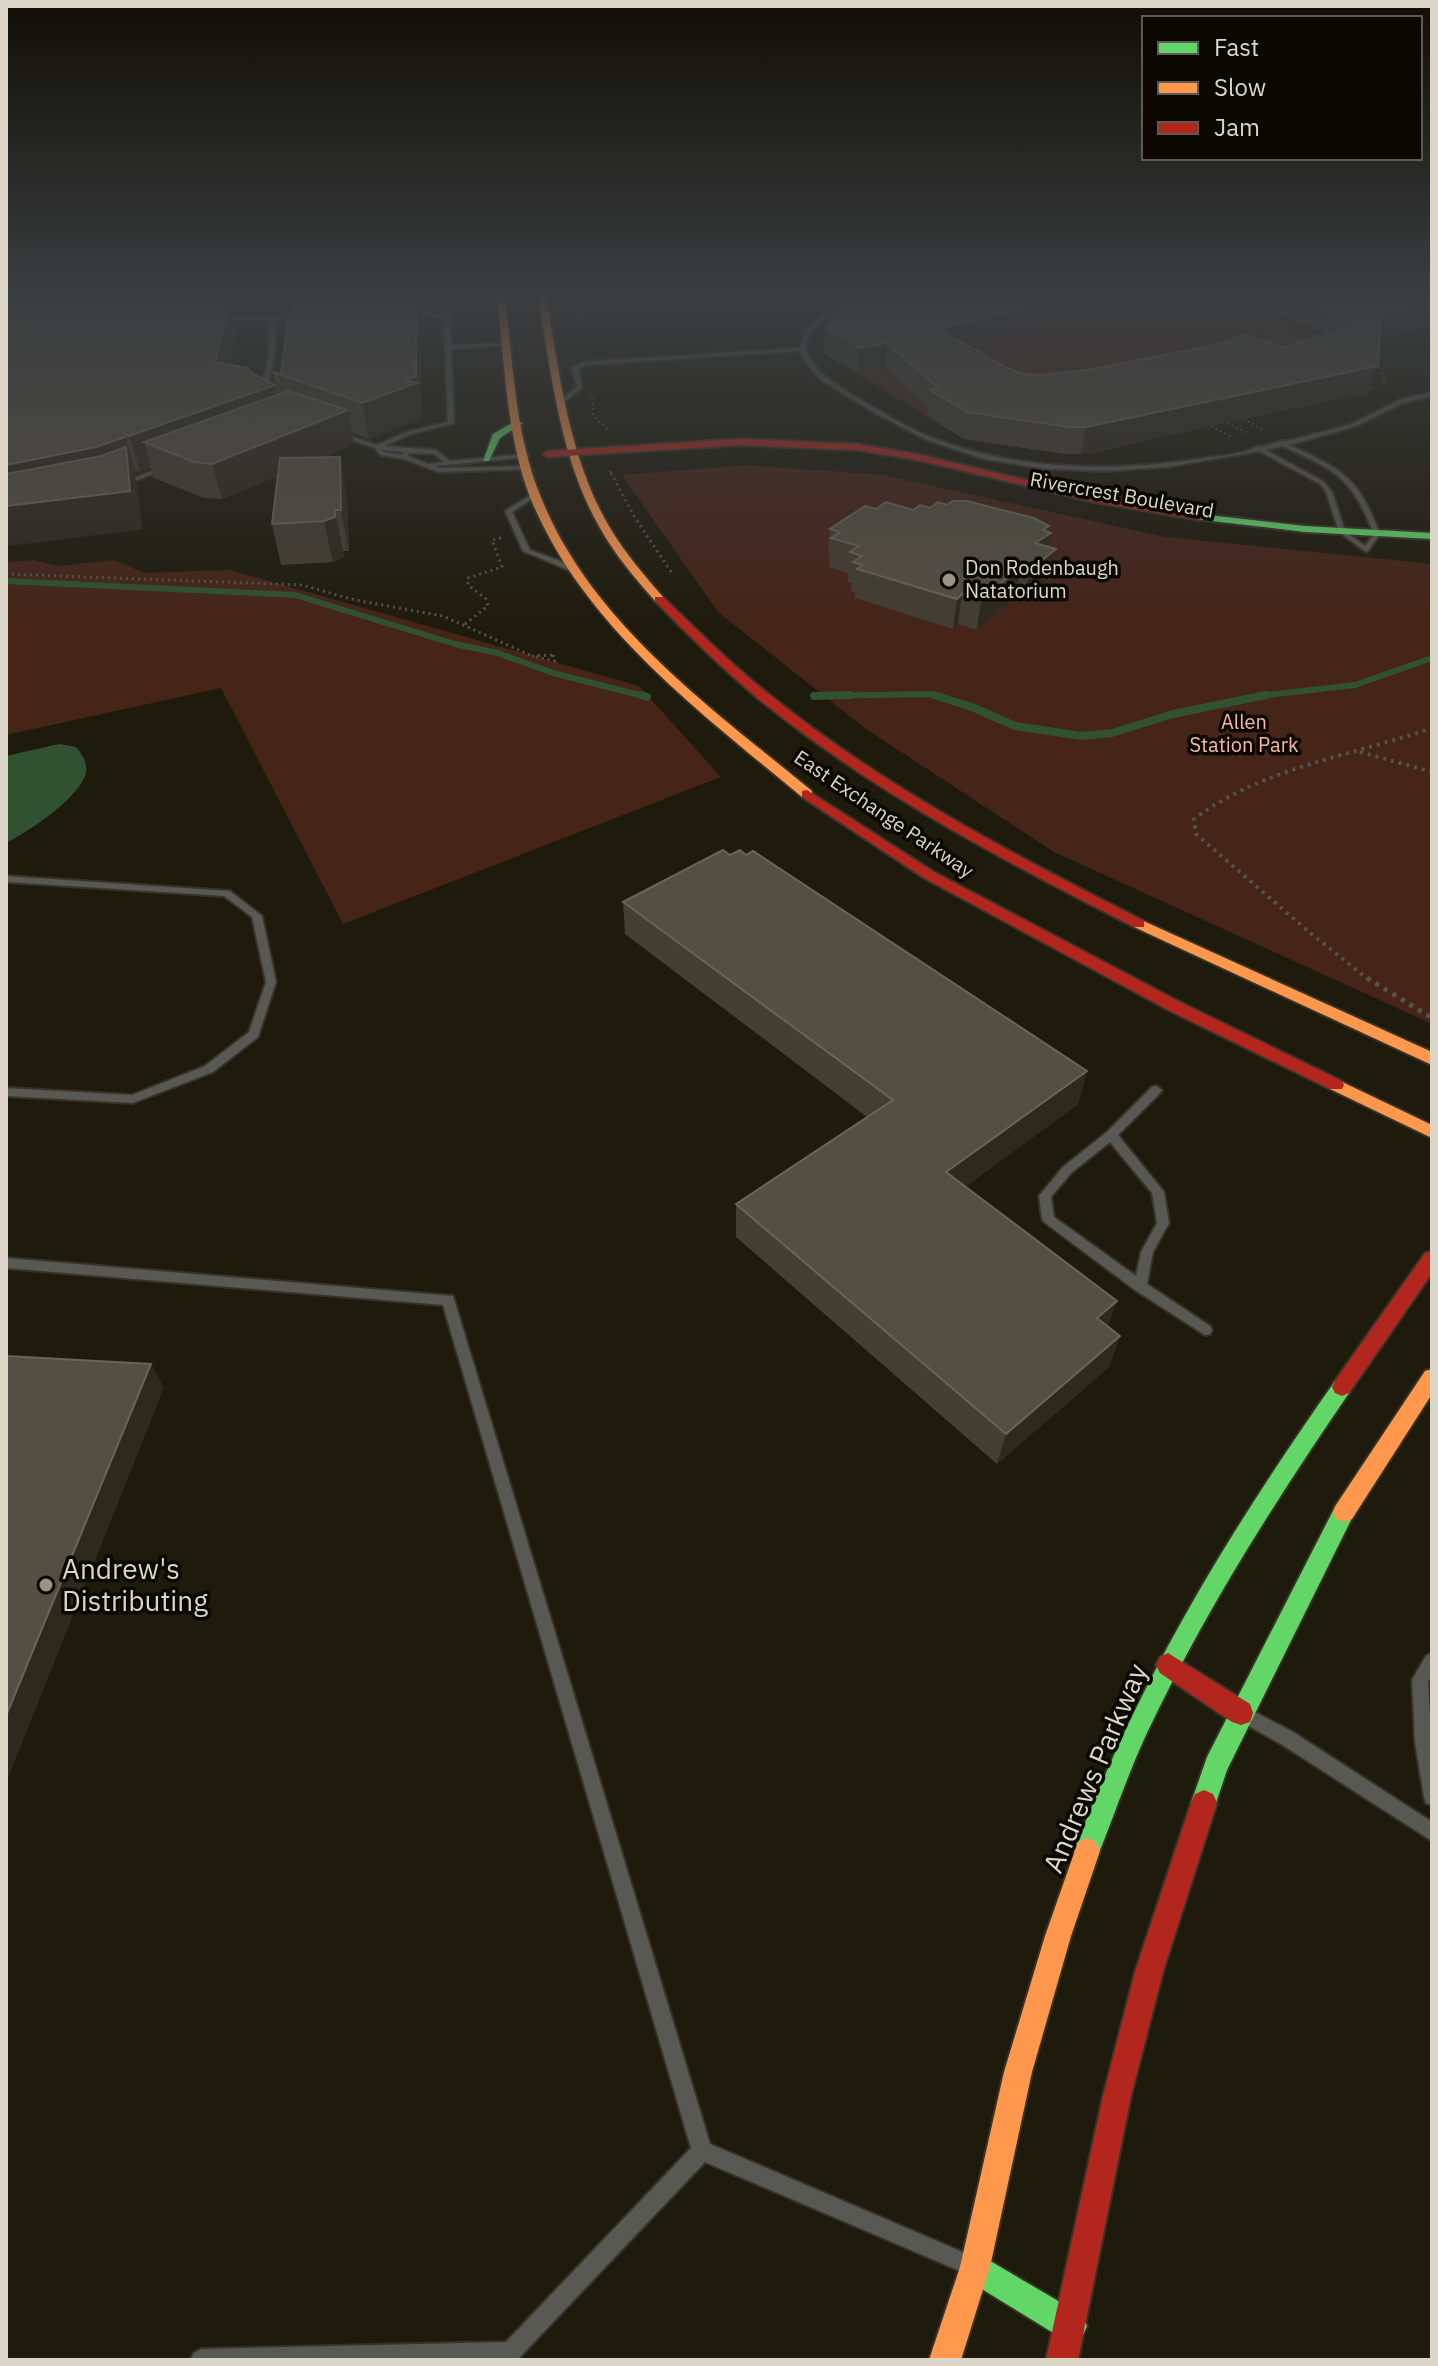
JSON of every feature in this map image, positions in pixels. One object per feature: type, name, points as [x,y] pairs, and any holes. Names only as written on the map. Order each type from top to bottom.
[{"type":"main road","name":"East Exchange Parkway","points":[[516,408],[535,495],[556,539],[616,622],[671,679],[823,797],[943,882],[1176,1007],[1432,1132]]},
{"type":"main road","name":"East Exchange Parkway","points":[[564,408],[574,458],[602,526],[673,614],[756,690],[867,778],[1062,886],[1432,1059]]},
{"type":"main road","points":[[486,459],[501,430],[518,423]]},
{"type":"main road","name":"Rivercrest Boulevard","points":[[527,462],[710,443],[782,442],[867,448],[1143,508],[1253,524],[1432,536]]},
{"type":"main road","name":"Rivercrest Boulevard","points":[[574,458],[770,453],[842,459],[1120,520],[1250,539],[1432,553]]},
{"type":"main road","points":[[929,476],[945,465]]},
{"type":"main road","name":"Andrews Parkway","points":[[945,2360],[975,2267],[1018,2072],[1058,1936],[1127,1752],[1168,1665],[1265,1496],[1432,1258]]},
{"type":"main road","points":[[1062,2360],[1117,2096],[1149,1972],[1216,1766],[1330,1536],[1390,1438],[1432,1377]]},
{"type":"main road","points":[[1168,1665],[1241,1713]]},
{"type":"main road","points":[[975,2267],[1071,2326]]},
{"type":"lane","points":[[377,447],[409,433],[451,423],[451,408]]},
{"type":"lane","points":[[871,408],[931,441],[985,457],[1050,467],[1110,469],[1183,464],[1281,443],[1350,426],[1386,408]]},
{"type":"lane","points":[[332,432],[377,447],[382,454],[436,452],[447,461]]},
{"type":"lane","points":[[1258,448],[1322,483],[1329,492],[1342,532],[1366,550],[1377,534],[1354,484],[1335,469],[1281,443]]},
{"type":"lane","points":[[406,454],[430,465]]},
{"type":"lane","name":"Rivercrest Boulevard","points":[[430,465],[486,459],[527,462]]},
{"type":"lane","name":"Rivercrest Boulevard","points":[[430,465],[438,470],[467,471],[527,462]]},
{"type":"lane","points":[[110,489],[167,468]]},
{"type":"lane","points":[[535,495],[508,511],[527,551],[576,570]]},
{"type":"lane","points":[[6,879],[227,893],[257,916],[271,982],[254,1034],[209,1069],[133,1099],[6,1092]]},
{"type":"lane","points":[[1156,1090],[1111,1135],[1067,1170],[1045,1196],[1048,1219],[1205,1330]]},
{"type":"lane","points":[[1111,1135],[1158,1192],[1163,1223],[1147,1252],[1140,1286]]},
{"type":"lane","points":[[6,1263],[448,1300],[702,2151]]},
{"type":"lane","points":[[1432,1661],[1420,1680],[1423,1742],[1432,1797]]},
{"type":"lane","points":[[1241,1713],[1287,1738],[1432,1832]]},
{"type":"lane","points":[[702,2151],[975,2267]]},
{"type":"lane","points":[[201,2360],[511,2352],[702,2151]]},
{"type":"path","points":[[1243,419],[1266,431]]},
{"type":"path","points":[[1227,423],[1251,435]]},
{"type":"path","points":[[1211,426],[1234,438]]},
{"type":"path","points":[[623,467],[609,469],[634,516],[676,580]]},
{"type":"path","points":[[464,625],[477,618],[488,606],[486,599],[468,585],[468,578],[502,567],[492,540],[507,537]]},
{"type":"path","points":[[6,574],[302,585],[338,597],[414,609],[464,625],[530,656],[537,659],[555,661],[549,654],[530,656]]},
{"type":"path","points":[[1432,728],[1388,745],[1307,763],[1212,803],[1194,819],[1196,834],[1339,957],[1372,983],[1432,1018]]},
{"type":"path","points":[[1357,752],[1432,772]]},
{"type":"green space","points":[[914,408],[1275,408],[1280,411],[1190,431],[1178,424],[1162,429],[1173,434],[1093,453],[1065,454],[964,439]]},
{"type":"green space","name":"Allen Station Park","points":[[746,465],[883,475],[1165,537],[1432,564],[1432,1024],[1054,852],[866,729],[718,612],[622,475]]},
{"type":"green space","points":[[33,560],[59,566],[114,560],[144,573],[230,570],[639,686],[721,777],[343,924],[221,688],[6,735],[6,562]]},
{"type":"shaded area","points":[[59,744],[76,747],[83,757],[86,772],[80,786],[62,805],[6,843],[6,756]]},
{"type":"building","points":[[6,408],[208,408],[129,436],[125,434],[125,437],[96,447],[6,465]]},
{"type":"building","points":[[239,408],[348,410],[212,464],[194,462],[144,442]]},
{"type":"building","points":[[961,408],[1175,408],[1086,427],[967,412]]},
{"type":"building","points":[[126,447],[130,491],[6,506],[6,474],[101,456]]},
{"type":"building","points":[[340,457],[341,510],[335,510],[335,517],[324,521],[272,524],[280,458]]},
{"type":"building","points":[[953,501],[967,501],[1034,518],[1049,526],[1043,530],[1051,533],[1035,543],[1056,549],[1029,571],[1020,568],[981,600],[962,594],[957,599],[857,569],[863,565],[853,562],[862,556],[850,552],[859,546],[831,538],[840,532],[830,529],[865,506],[876,509],[886,502],[913,510],[920,505],[930,508],[938,502],[947,505]]},
{"type":"building","points":[[723,850],[730,855],[740,850],[746,855],[753,851],[1087,1071],[946,1172],[1117,1301],[1097,1318],[1120,1336],[1006,1434],[736,1204],[893,1100],[623,902]]},
{"type":"building","name":"Andrew's Distributing","points":[[6,1356],[151,1364],[6,1716]]},
{"type":"waterway","points":[[6,581],[295,595],[455,644],[498,653],[553,673],[647,697],[641,695]]},
{"type":"waterway","points":[[1264,695],[1355,685],[1432,658]]},
{"type":"waterway","points":[[850,695],[814,696],[929,694],[940,697]]},
{"type":"waterway","points":[[934,695],[1015,726],[1082,736],[1112,733],[1173,714],[1264,695]]},
{"type":"waterway","points":[[1250,697],[1264,695]]},
{"type":"traffic: fast","points":[[486,459],[496,436],[518,423]]},
{"type":"traffic: fast","points":[[1199,517],[1305,529],[1432,536]]},
{"type":"traffic: fast","points":[[1087,1851],[1137,1728],[1198,1610],[1268,1497],[1342,1387]]},
{"type":"traffic: fast","points":[[1204,1803],[1216,1766],[1344,1512]]},
{"type":"traffic: fast","points":[[975,2267],[1071,2326]]},
{"type":"traffic: slow","points":[[515,408],[535,496],[557,542],[584,584],[616,624],[652,661],[807,794]]},
{"type":"traffic: slow","points":[[562,408],[587,493],[628,563],[659,599]]},
{"type":"traffic: slow","points":[[1139,924],[1432,1059]]},
{"type":"traffic: slow","points":[[1336,1085],[1432,1132]]},
{"type":"traffic: slow","points":[[1344,1512],[1432,1377]]},
{"type":"traffic: slow","points":[[945,2360],[975,2267],[1018,2072],[1087,1851]]},
{"type":"traffic: jam","points":[[548,454],[741,442],[857,447],[917,457],[1094,499],[1199,517]]},
{"type":"traffic: jam","points":[[659,599],[766,698],[884,783],[1010,857],[1139,924]]},
{"type":"traffic: jam","points":[[807,794],[929,875],[1176,1007],[1336,1085]]},
{"type":"traffic: jam","points":[[1342,1387],[1432,1258]]},
{"type":"traffic: jam","points":[[1168,1665],[1241,1713]]},
{"type":"traffic: jam","points":[[1062,2360],[1117,2096],[1149,1972],[1204,1803]]},
{"type":"place","name":"Don Rodenbaugh Natatorium","points":[[949,580]]},
{"type":"place","name":"Andrew's Distributing","points":[[46,1585]]}]
